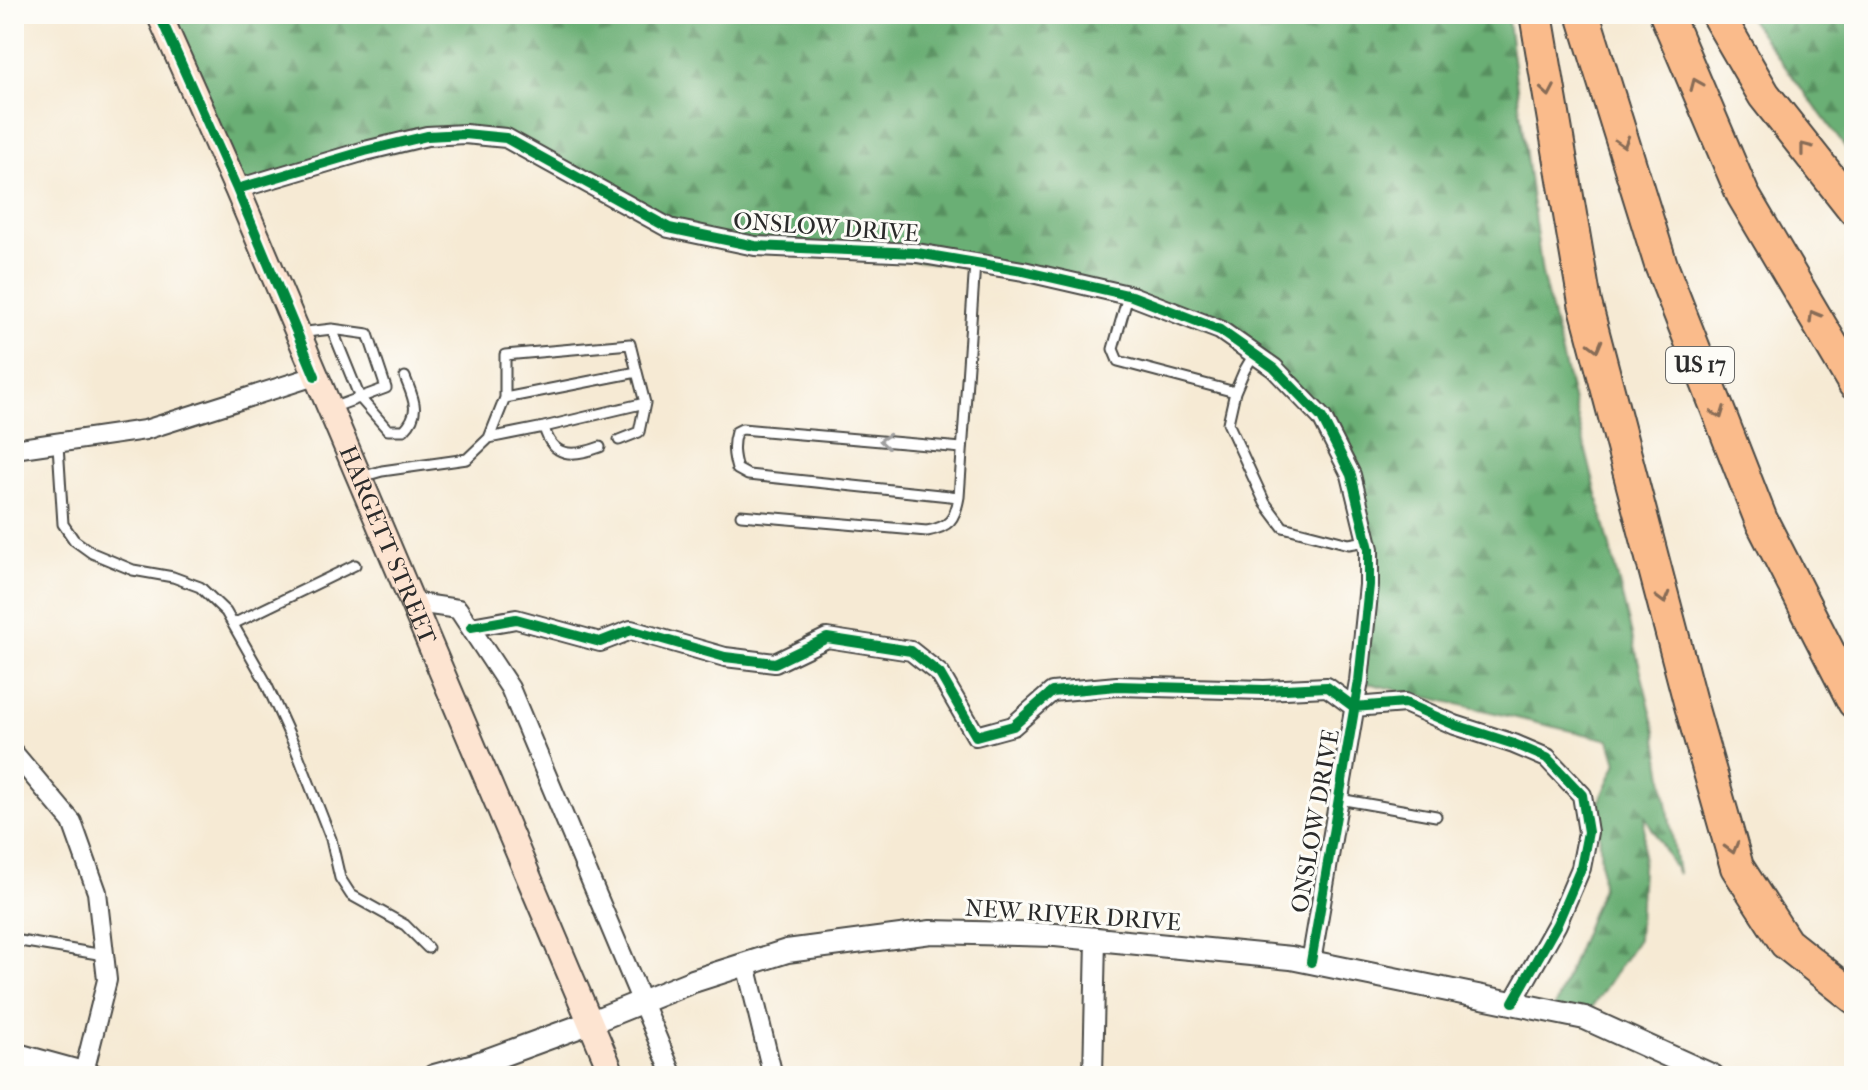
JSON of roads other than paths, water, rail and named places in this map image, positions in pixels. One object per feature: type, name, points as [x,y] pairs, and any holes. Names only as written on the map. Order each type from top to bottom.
[{"type":"highway","points":[[1536,14],[1585,303],[1690,702],[1737,867],[1786,943],[1854,997]]},
{"type":"highway","name":"US 17","points":[[1583,14],[1661,265],[1694,350],[1761,520],[1854,702]]},
{"type":"highway","points":[[1666,14],[1743,195],[1854,383]]},
{"type":"highway","points":[[1717,14],[1764,95],[1854,209]]},
{"type":"main road","name":"HARGETT STREET","points":[[159,14],[237,189],[613,1076]]},
{"type":"street","name":"ONSLOW DRIVE","points":[[237,189],[427,136],[465,134],[506,138],[669,228],[755,246],[917,253],[1128,296],[1220,330],[1274,368],[1322,418],[1351,475],[1367,541],[1369,585],[1354,707],[1311,962]]},
{"type":"street","points":[[14,449],[145,430],[315,376]]},
{"type":"street","points":[[410,602],[458,609],[510,688],[673,1076]]},
{"type":"street","points":[[471,627],[516,619],[600,642],[631,630],[725,657],[775,663],[827,638],[911,651],[940,674],[976,736],[1013,726],[1052,692],[1091,688],[1264,690],[1327,687],[1354,707],[1405,703],[1455,725],[1547,758],[1582,795],[1588,832],[1581,868],[1557,924],[1513,1002]]},
{"type":"street","points":[[14,753],[72,822],[97,892],[107,980],[87,1075],[14,1054]]},
{"type":"street","name":"NEW RIVER DRIVE","points":[[434,1076],[474,1065],[589,1023],[693,981],[787,951],[931,932],[1055,935],[1311,962],[1585,1018],[1713,1076]]},
{"type":"street","points":[[1093,1076],[1096,939]]},
{"type":"street","points":[[746,964],[773,1076]]},
{"type":"lane","points":[[741,515],[927,531],[944,528],[952,522],[959,497],[975,263]]},
{"type":"lane","points":[[1128,296],[1113,349],[1118,361],[1235,392]]},
{"type":"lane","points":[[332,329],[360,398],[388,430],[404,430],[413,421],[417,407],[405,377]]},
{"type":"lane","points":[[297,334],[332,329],[368,334],[386,388],[329,409]]},
{"type":"lane","points":[[358,478],[382,471],[467,459],[489,438],[505,398],[505,355],[630,344],[645,403],[639,432],[619,440]]},
{"type":"lane","points":[[1254,354],[1235,392],[1228,423],[1265,503],[1283,527],[1349,544],[1367,541]]},
{"type":"lane","points":[[505,398],[637,372]]},
{"type":"lane","points":[[489,438],[645,403]]},
{"type":"lane","points":[[544,427],[549,444],[557,451],[581,454],[600,447]]},
{"type":"lane","points":[[959,497],[748,475],[737,469],[733,442],[736,432],[742,429],[962,448]]},
{"type":"lane","points":[[58,445],[63,524],[74,540],[92,553],[133,570],[173,577],[200,587],[226,612],[264,679],[295,747],[331,839],[340,878],[351,895],[405,925],[428,948]]},
{"type":"lane","points":[[233,624],[355,565]]},
{"type":"lane","points":[[1339,799],[1436,816]]},
{"type":"lane","points":[[14,940],[104,955]]}]
